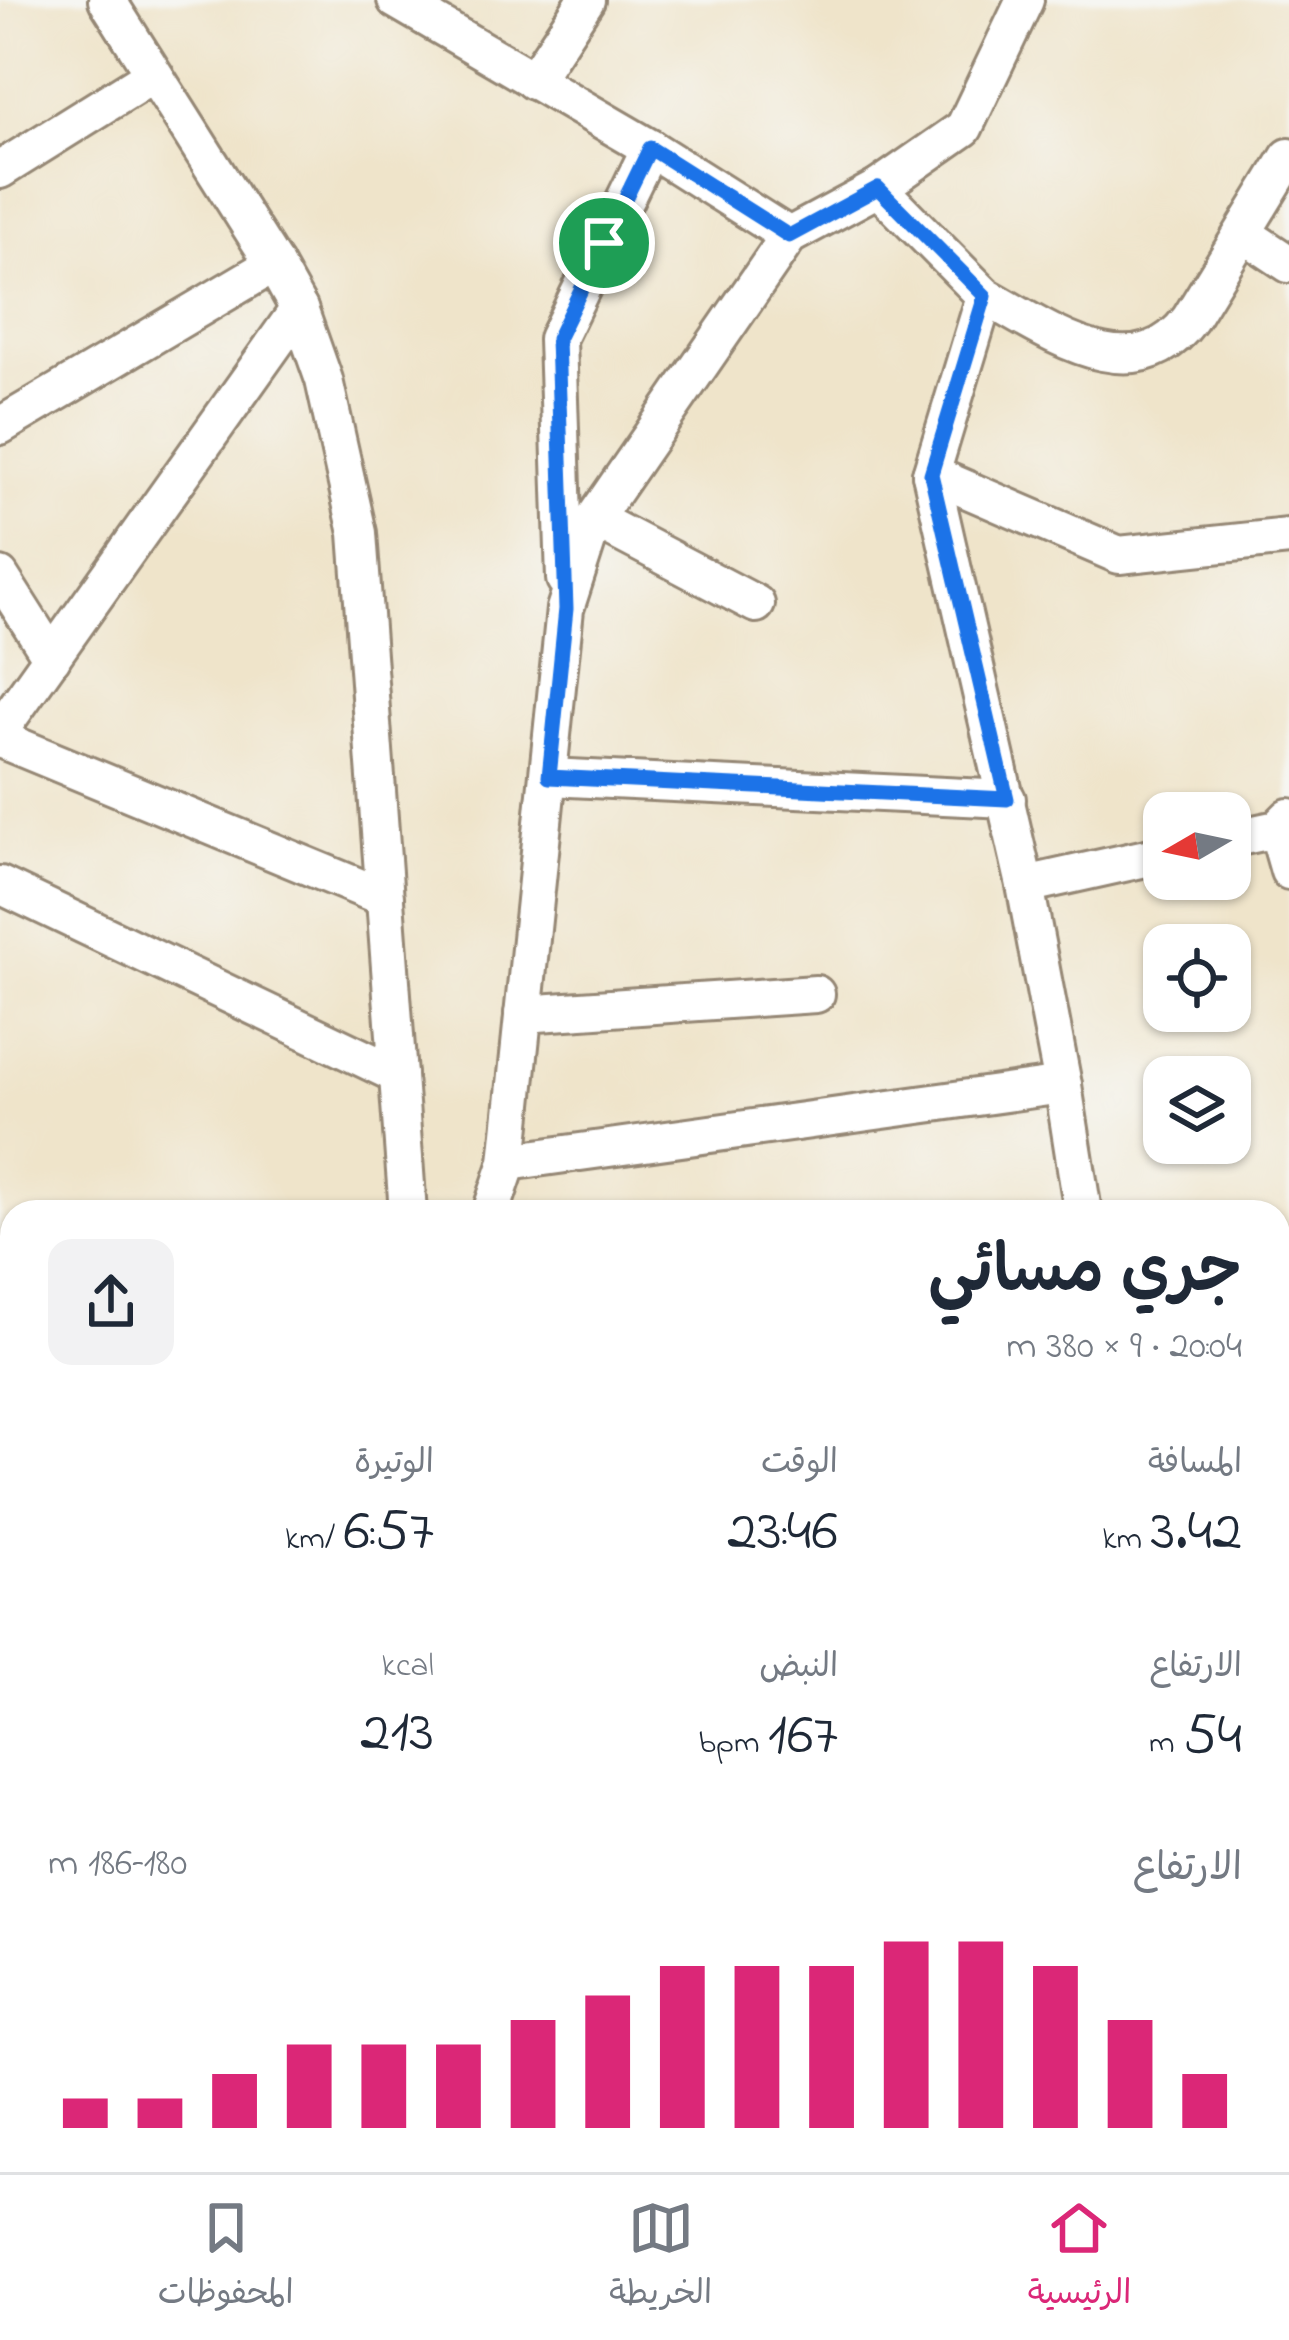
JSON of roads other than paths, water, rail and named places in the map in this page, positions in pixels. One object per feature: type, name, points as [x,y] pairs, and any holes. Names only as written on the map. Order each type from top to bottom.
[{"type":"street","points":[[107,0],[274,264],[298,309],[323,380],[358,532],[407,1200]]},
{"type":"street","points":[[395,0],[650,148],[789,236]]},
{"type":"street","points":[[533,81],[586,0]]},
{"type":"street","points":[[566,609],[594,519],[789,236],[878,188],[964,128],[1025,0]]},
{"type":"street","points":[[0,170],[152,75]]},
{"type":"street","points":[[495,1200],[508,1162],[566,609],[557,339],[650,148]]},
{"type":"street","points":[[878,188],[985,296],[1072,341],[1132,356],[1176,338],[1289,157]]},
{"type":"street","points":[[1244,234],[1289,264]]},
{"type":"street","points":[[0,426],[274,264]]},
{"type":"street","points":[[985,296],[931,474],[1025,884],[1081,1200]]},
{"type":"street","points":[[0,730],[298,309]]},
{"type":"street","points":[[931,474],[1119,555],[1289,537]]},
{"type":"street","points":[[594,519],[756,604]]},
{"type":"street","points":[[0,576],[52,658]]},
{"type":"street","points":[[0,739],[385,898]]},
{"type":"street","points":[[549,777],[1007,799]]},
{"type":"street","points":[[1251,833],[1283,823],[1289,871]]},
{"type":"street","points":[[1025,884],[1143,859]]},
{"type":"street","points":[[0,886],[398,1075]]},
{"type":"street","points":[[524,1014],[817,994]]},
{"type":"street","points":[[508,1162],[1063,1085]]}]
